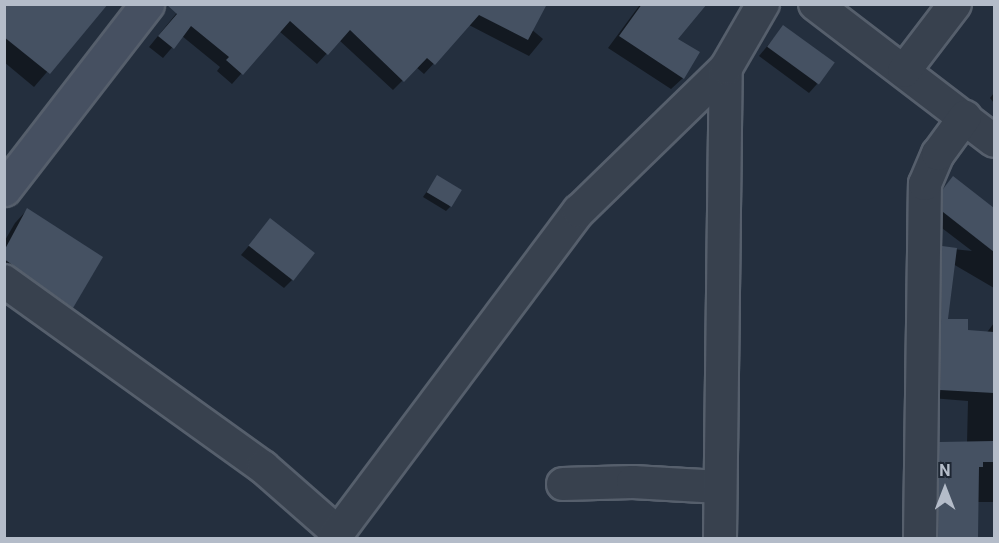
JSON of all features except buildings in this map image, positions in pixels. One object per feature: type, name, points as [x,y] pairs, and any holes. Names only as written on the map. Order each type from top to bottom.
[{"type":"main road","points":[[4,189],[147,4]]},
{"type":"street","points":[[4,281],[263,467],[342,535],[579,211],[726,68],[763,4]]},
{"type":"street","points":[[815,4],[994,141]]},
{"type":"street","points":[[904,71],[955,4]]},
{"type":"street","points":[[720,538],[726,68]]},
{"type":"street","points":[[920,538],[925,184],[938,154],[965,117]]},
{"type":"street","points":[[563,484],[633,482],[720,487]]}]
